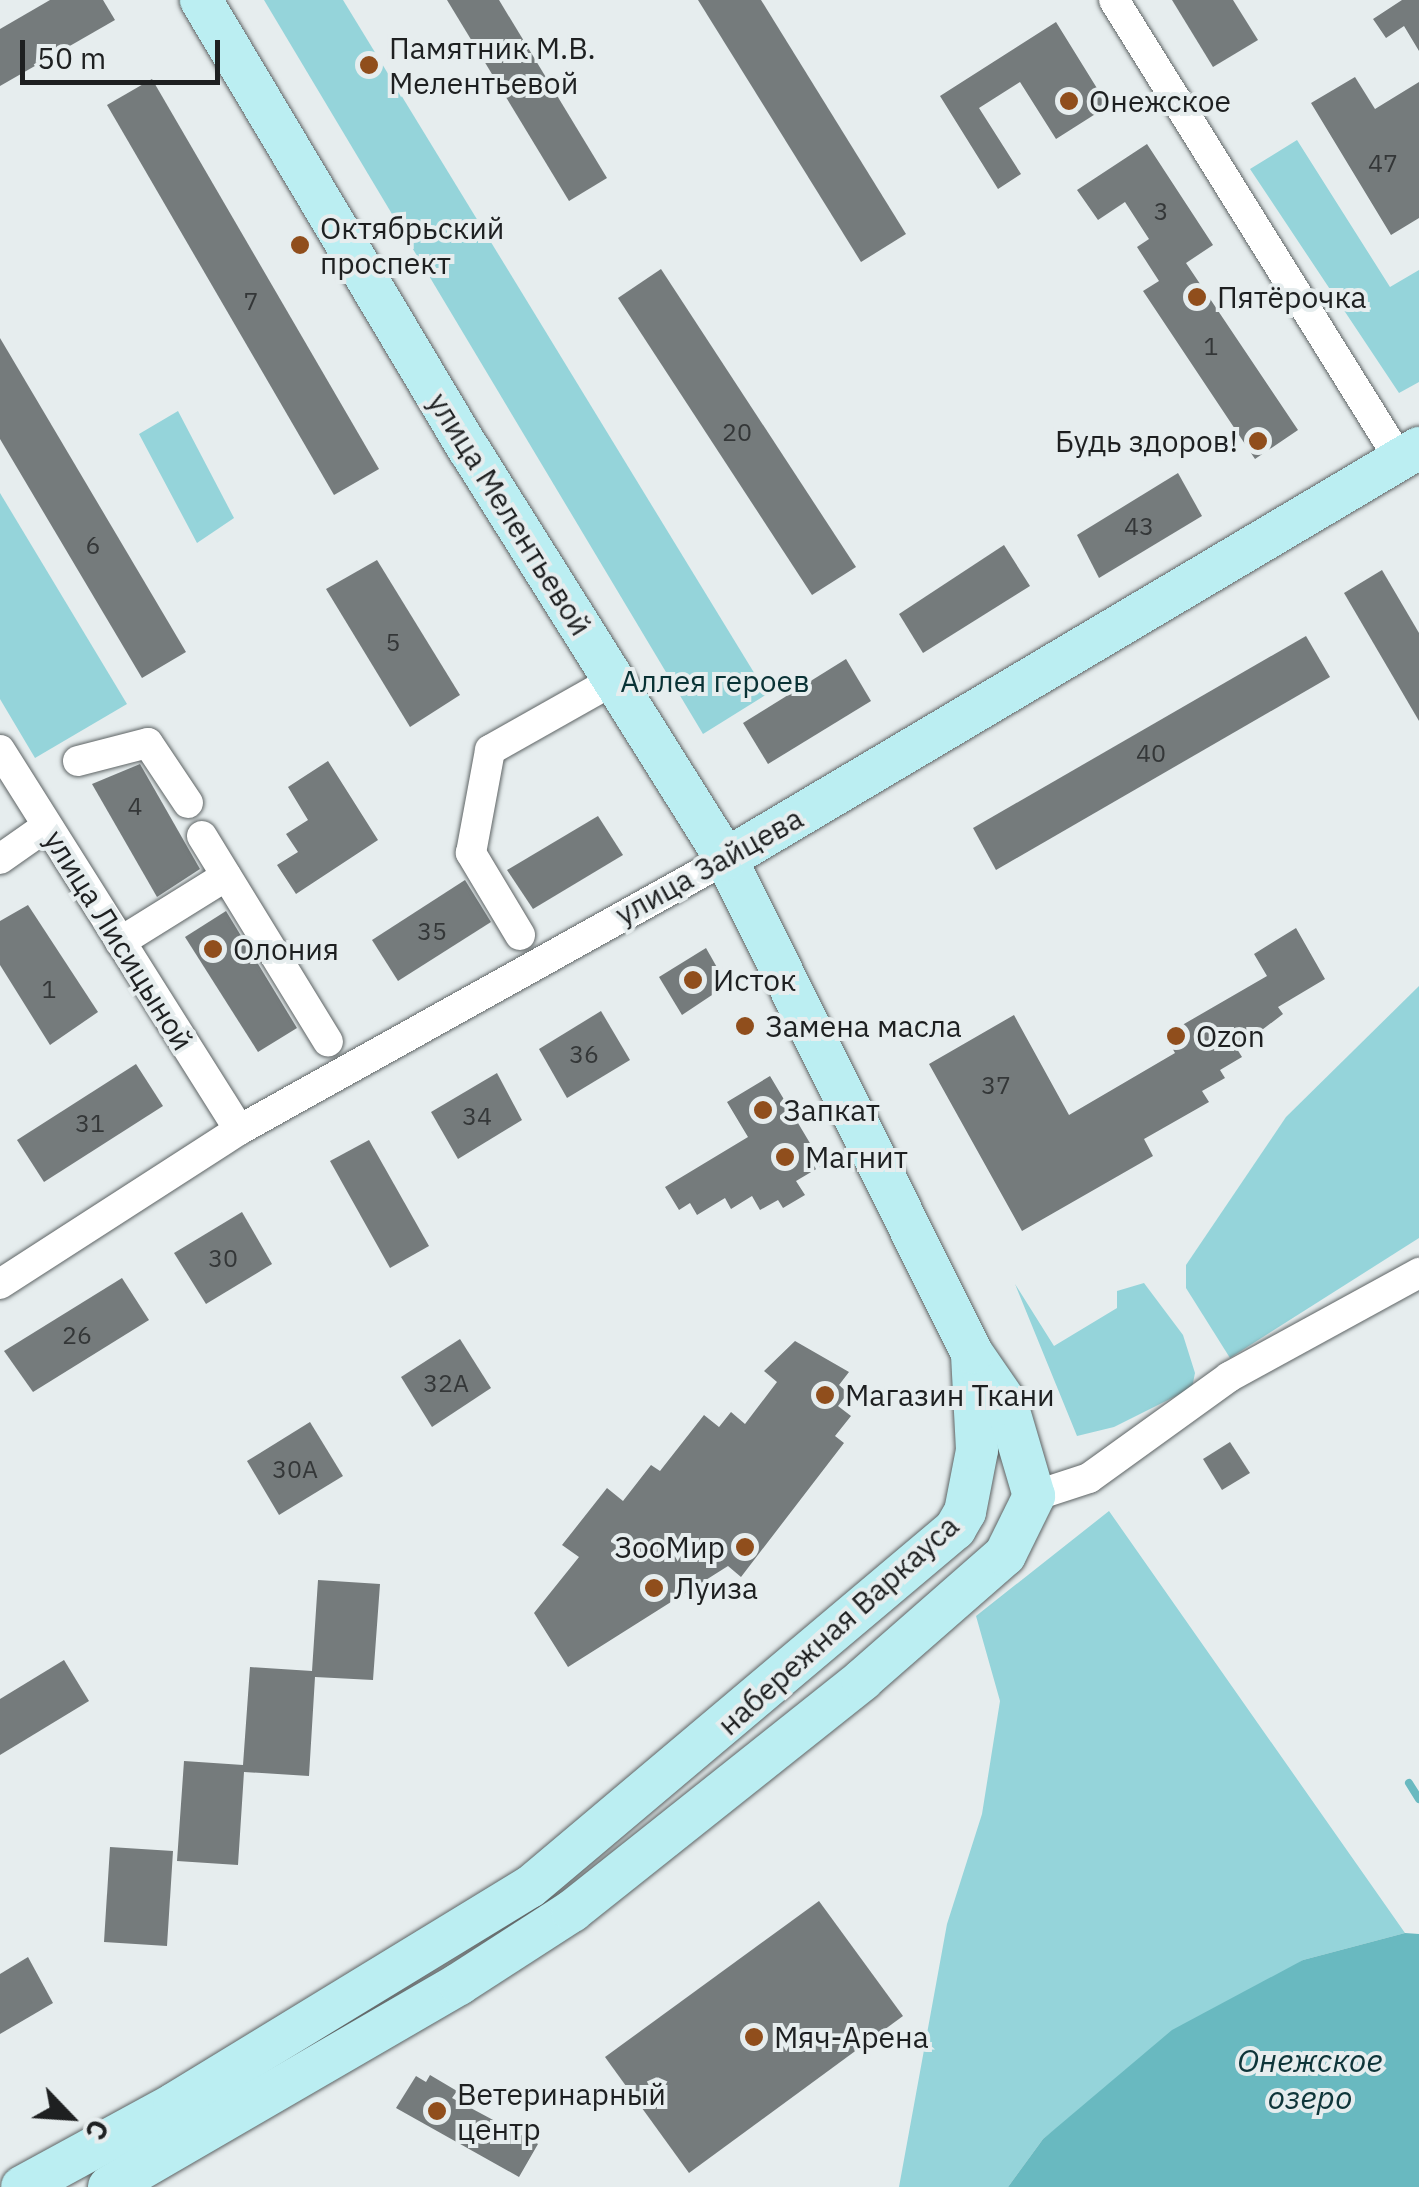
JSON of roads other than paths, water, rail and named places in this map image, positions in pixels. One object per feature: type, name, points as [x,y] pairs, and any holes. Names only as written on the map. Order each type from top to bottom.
[{"type":"main road","name":"улица Мелентьевой","points":[[201,0],[726,859],[972,1353]]},
{"type":"main road","name":"улица Зайцева","points":[[726,859],[1409,454]]},
{"type":"main road","name":"набережная Варкауса","points":[[22,2187],[260,2053],[530,1887],[955,1529],[970,1494],[977,1450],[972,1353]]},
{"type":"main road","points":[[972,1353],[1007,1404],[1029,1512]]},
{"type":"main road","points":[[970,1494],[1003,1477],[1029,1512]]},
{"type":"main road","name":"набережная Варкауса","points":[[109,2187],[459,1984],[572,1911],[862,1680],[1005,1555],[1029,1512]]},
{"type":"street","points":[[1114,0],[1409,454]]},
{"type":"street","points":[[520,935],[471,853],[490,750],[614,680]]},
{"type":"street","points":[[78,761],[148,743],[188,804]]},
{"type":"street","name":"улица Лисицыной","points":[[0,750],[239,1130]]},
{"type":"street","points":[[0,859],[47,826]]},
{"type":"street","points":[[202,836],[328,1042]]},
{"type":"street","name":"улица Зайцева","points":[[0,1284],[239,1130],[726,859]]},
{"type":"street","points":[[120,942],[226,876]]},
{"type":"street","points":[[1029,1512],[1089,1478],[1229,1377],[1419,1272]]},
{"type":"water","name":"Онежское озеро","points":[[1405,1933],[1419,1934],[1419,2187],[1008,2187],[1043,2139],[1172,2030],[1303,1960]]},
{"type":"waterway","points":[[1409,1783],[1419,1799]]},
{"type":"place","name":"Памятник М.В. Мелентьевой","points":[[369,65]]},
{"type":"place","name":"Онежское","points":[[1069,101]]},
{"type":"place","name":"Октябрьский проспект","points":[[300,245]]},
{"type":"place","name":"Пятёрочка","points":[[1197,297]]},
{"type":"place","name":"Будь здоров!","points":[[1258,441]]},
{"type":"place","name":"Олония","points":[[213,949]]},
{"type":"place","name":"Исток","points":[[693,980]]},
{"type":"place","name":"Замена масла","points":[[745,1026]]},
{"type":"place","name":"Ozon","points":[[1176,1036]]},
{"type":"place","name":"Запкат","points":[[763,1110]]},
{"type":"place","name":"Магнит","points":[[785,1157]]},
{"type":"place","name":"Магазин Ткани","points":[[825,1395]]},
{"type":"place","name":"ЗооМир","points":[[745,1547]]},
{"type":"place","name":"Луиза","points":[[654,1588]]},
{"type":"place","name":"Мяч-Арена","points":[[754,2037]]},
{"type":"place","name":"Ветеринарный центр","points":[[437,2111]]},
{"type":"park label","name":"Аллея героев","points":[[715,681]]}]
